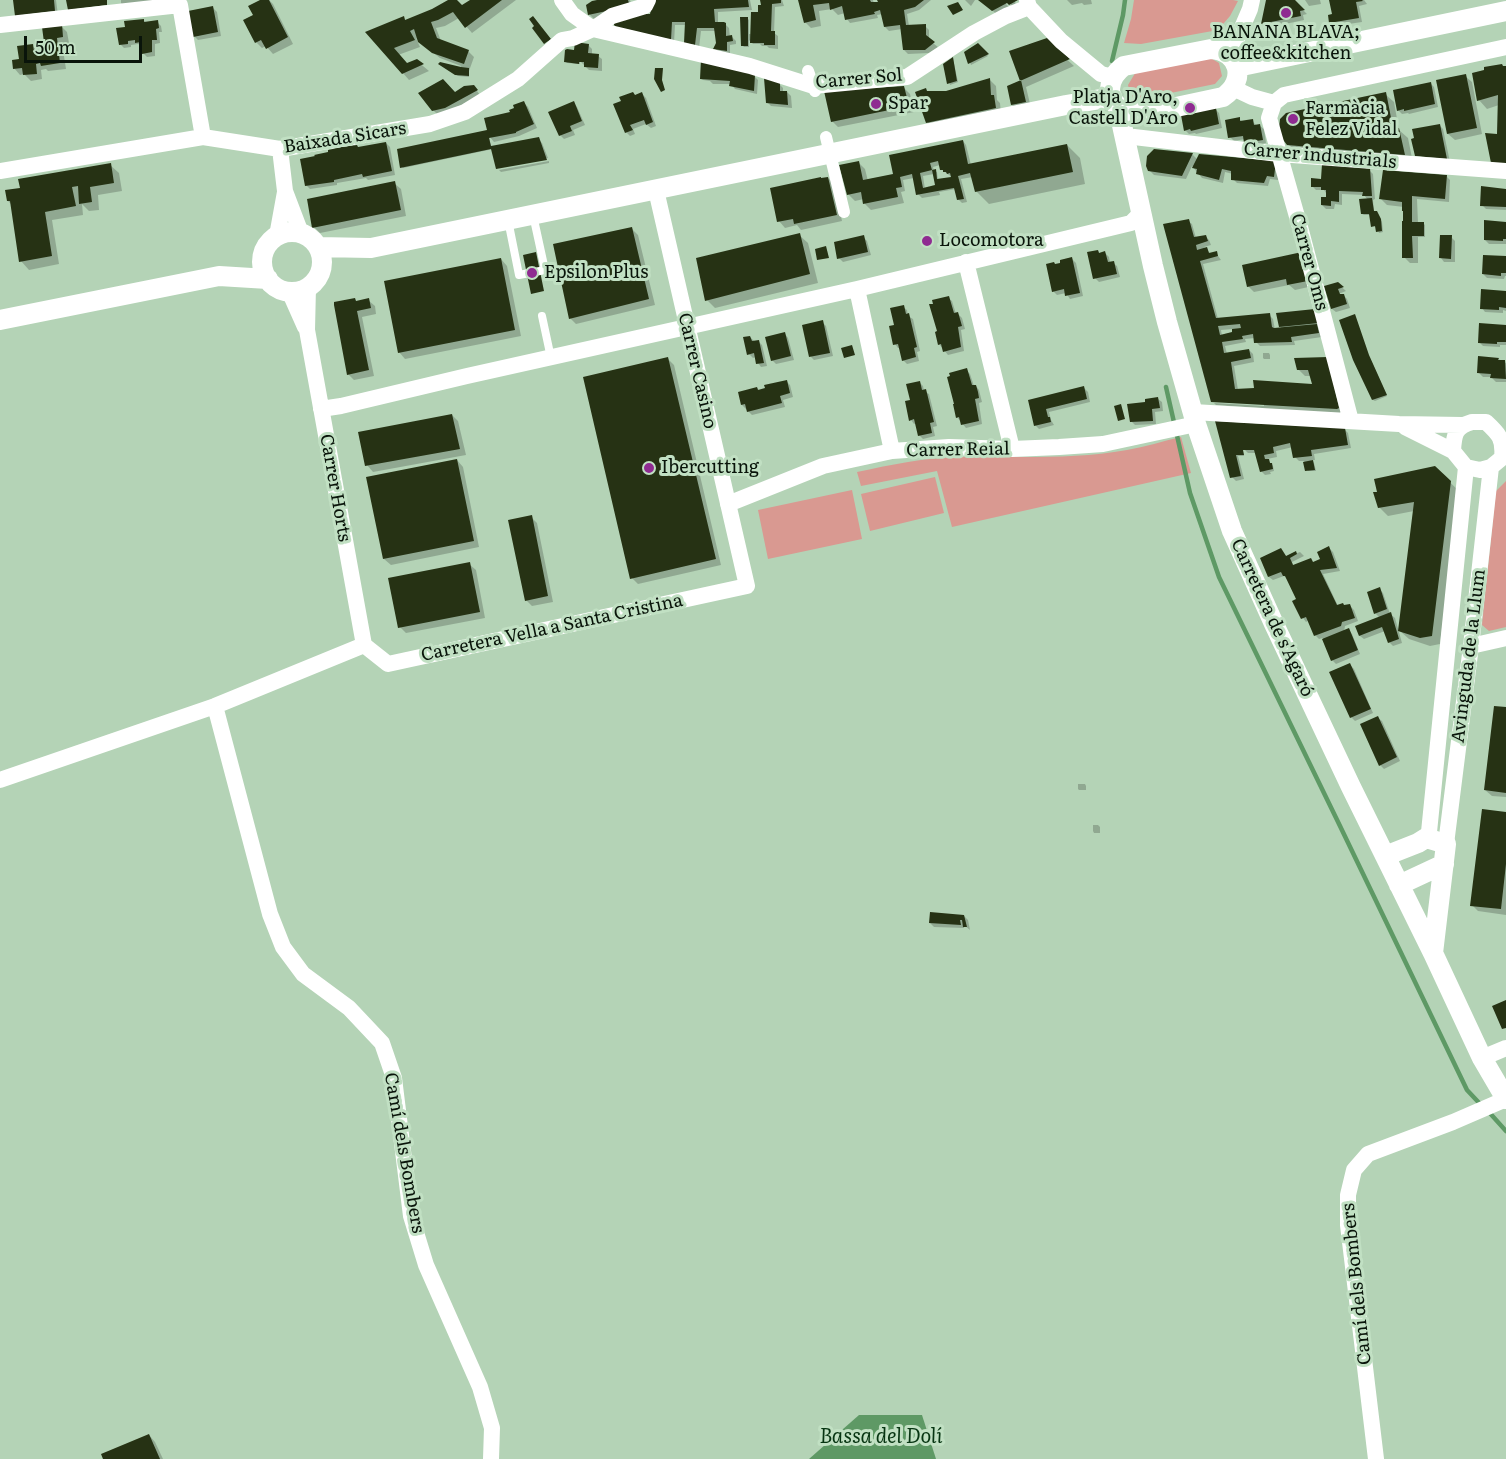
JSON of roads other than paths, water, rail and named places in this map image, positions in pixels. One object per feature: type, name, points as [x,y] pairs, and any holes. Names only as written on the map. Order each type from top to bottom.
[{"type":"street","name":"Baixada Sicars","points":[[0,171],[202,137],[280,149],[430,124],[465,112],[518,79],[562,40],[593,29],[612,16],[645,6],[648,0]]},
{"type":"street","points":[[1223,51],[1238,37],[1252,0]]},
{"type":"street","name":"Carrer Sol","points":[[567,7],[593,29],[812,82],[907,76],[974,33],[1028,3],[1061,41],[1101,74],[1113,76]]},
{"type":"street","points":[[0,25],[180,5],[202,137]]},
{"type":"street","points":[[562,40],[567,7]]},
{"type":"street","points":[[1237,67],[1506,11]]},
{"type":"street","points":[[1233,88],[1252,98],[1274,103],[1284,95],[1506,47]]},
{"type":"street","points":[[321,270],[371,248],[656,190],[828,146],[1115,102],[1130,113],[1148,112],[1223,97],[1233,88],[1237,79],[1237,67],[1232,58],[1223,51],[1211,49],[1129,64],[1113,76]]},
{"type":"street","name":"Carretera de s'Agaró","points":[[1113,76],[1110,87],[1132,145],[1153,266],[1191,421],[1219,495],[1246,564],[1346,777],[1503,1100]]},
{"type":"street","name":"Carrer Oms","points":[[1274,103],[1269,118],[1351,421]]},
{"type":"street","points":[[1132,145],[1148,112]]},
{"type":"street","name":"Carrer industrials","points":[[1132,145],[1506,171]]},
{"type":"street","points":[[828,146],[844,212]]},
{"type":"street","points":[[280,149],[285,191],[301,233]]},
{"type":"street","name":"Carrer Casino","points":[[656,190],[747,586]]},
{"type":"street","points":[[277,236],[285,191]]},
{"type":"street","points":[[321,409],[857,289],[1131,223],[1142,212]]},
{"type":"street","points":[[288,232],[301,233],[309,237],[318,247],[322,258],[321,270],[316,280],[299,289],[277,287],[268,279],[263,267],[263,255],[268,244],[277,236],[288,232]]},
{"type":"street","points":[[318,247],[371,248]]},
{"type":"street","points":[[0,320],[219,276],[263,255]]},
{"type":"street","points":[[966,262],[1012,449]]},
{"type":"street","points":[[219,276],[268,279]]},
{"type":"street","name":"Carrer Horts","points":[[299,289],[364,645]]},
{"type":"street","points":[[857,289],[892,451]]},
{"type":"street","name":"Carrer Reial","points":[[728,504],[823,466],[892,451],[949,447],[1012,449],[1103,444],[1191,421],[1351,421],[1462,425]]},
{"type":"street","points":[[1486,422],[1499,434],[1502,456],[1480,470],[1466,467],[1453,451],[1454,437],[1462,425],[1472,422],[1506,421]]},
{"type":"street","name":"Carrer Reial","points":[[1399,424],[1453,451]]},
{"type":"street","name":"Avinguda de la Llum","points":[[1445,854],[1471,646],[1502,456]]},
{"type":"street","name":"Avinguda de la Llum","points":[[1426,838],[1429,832],[1466,467]]},
{"type":"street","name":"Carretera Vella a Santa Cristina","points":[[364,645],[388,664],[747,586]]},
{"type":"street","points":[[1471,646],[1506,638]]},
{"type":"street","points":[[0,780],[215,706],[364,645]]},
{"type":"street","name":"Camí dels Bombers","points":[[215,706],[270,914],[283,947],[303,974],[349,1008],[382,1043],[394,1078],[411,1216],[426,1265],[480,1387],[492,1428],[491,1459]]},
{"type":"street","points":[[1385,856],[1426,838],[1445,854]]},
{"type":"street","points":[[1399,885],[1445,854]]},
{"type":"street","points":[[1433,953],[1445,854]]},
{"type":"street","points":[[1482,1058],[1506,1048]]},
{"type":"street","name":"Camí dels Bombers","points":[[1376,1459],[1348,1225],[1348,1195],[1354,1170],[1368,1154],[1503,1100]]},
{"type":"lane","points":[[508,220],[519,275],[544,270],[533,215]]},
{"type":"lane","points":[[542,316],[551,358]]},
{"type":"water","name":"Bassa del Dolí","points":[[859,1415],[922,1415],[936,1459],[809,1459]]},
{"type":"waterway","points":[[1112,61],[1125,0]]},
{"type":"waterway","points":[[1166,387],[1190,493],[1219,577],[1467,1090],[1482,1106]]},
{"type":"waterway","points":[[1488,1111],[1506,1131]]},
{"type":"place","name":"BANANA BLAVA; coffee&kitchen","points":[[1286,13]]},
{"type":"place","name":"Spar","points":[[876,104]]},
{"type":"place","name":"Platja D'Aro, Castell D'Aro","points":[[1190,108]]},
{"type":"place","name":"Farmàcia Felez Vidal","points":[[1293,119]]},
{"type":"place","name":"Locomotora","points":[[927,241]]},
{"type":"place","name":"Epsilon Plus","points":[[532,273]]},
{"type":"place","name":"Ibercutting","points":[[649,468]]}]
